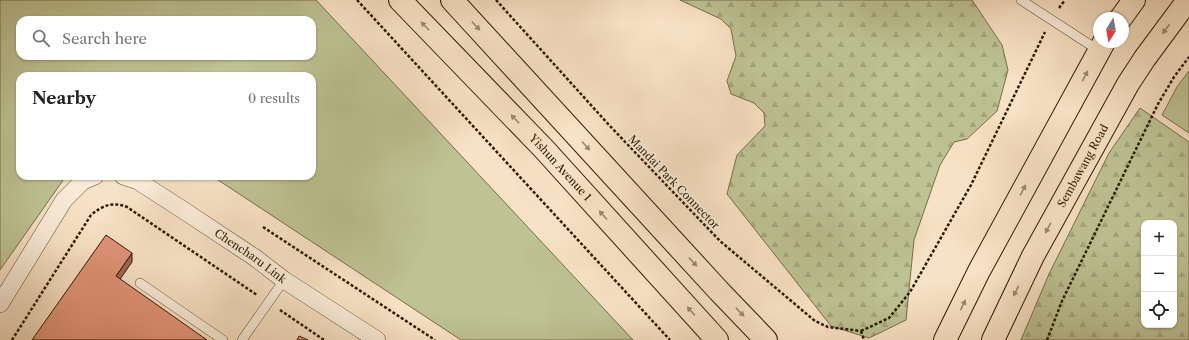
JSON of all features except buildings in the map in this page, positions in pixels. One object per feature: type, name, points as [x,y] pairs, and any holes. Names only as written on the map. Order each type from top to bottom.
[{"type":"main road","name":"Yishun Avenue 1","points":[[400,0],[544,149],[717,340]]},
{"type":"main road","points":[[452,0],[708,280],[766,338]]},
{"type":"main road","points":[[1125,12],[1134,0]]},
{"type":"main road","name":"Sembawang Road","points":[[993,340],[1033,256],[1128,84],[1145,58],[1188,0]]},
{"type":"main road","points":[[945,340],[979,272],[1100,48]]},
{"type":"street","points":[[0,304],[64,200],[85,180]]},
{"type":"street","name":"Chencharu Link","points":[[135,180],[254,257],[284,280],[371,338]]},
{"type":"lane","points":[[1021,0],[1051,19],[1093,42]]},
{"type":"lane","points":[[242,340],[284,280]]},
{"type":"lane","points":[[140,283],[223,340]]},
{"type":"path","points":[[357,0],[670,340]]},
{"type":"path","name":"Mandai Park Connector","points":[[496,0],[609,125],[720,241],[815,321],[828,327],[861,332]]},
{"type":"path","points":[[864,340],[861,332],[889,318],[910,292],[972,185],[1051,19],[1065,0]]},
{"type":"path","points":[[1047,340],[1062,302],[1158,104],[1174,77],[1189,57]]},
{"type":"path","points":[[12,340],[91,215],[100,207],[112,204],[127,207],[258,296]]},
{"type":"path","points":[[263,227],[435,340]]},
{"type":"path","points":[[278,309],[324,340]]},
{"type":"green space","points":[[0,0],[316,0],[633,340],[461,340],[218,180],[316,180],[316,72],[16,72],[16,180],[63,180],[0,270]]},
{"type":"green space","points":[[680,0],[972,0],[1002,45],[1008,70],[997,111],[967,139],[954,142],[940,165],[914,240],[906,320],[869,338],[831,326],[727,194],[737,155],[765,126],[764,113],[754,103],[731,94],[727,81],[736,56],[731,29],[721,19]]},
{"type":"green space","points":[[1189,71],[1189,133],[1162,115],[1177,87]]},
{"type":"green space","points":[[1140,108],[1189,142],[1189,340],[1021,340],[1049,274],[1109,153]]}]
